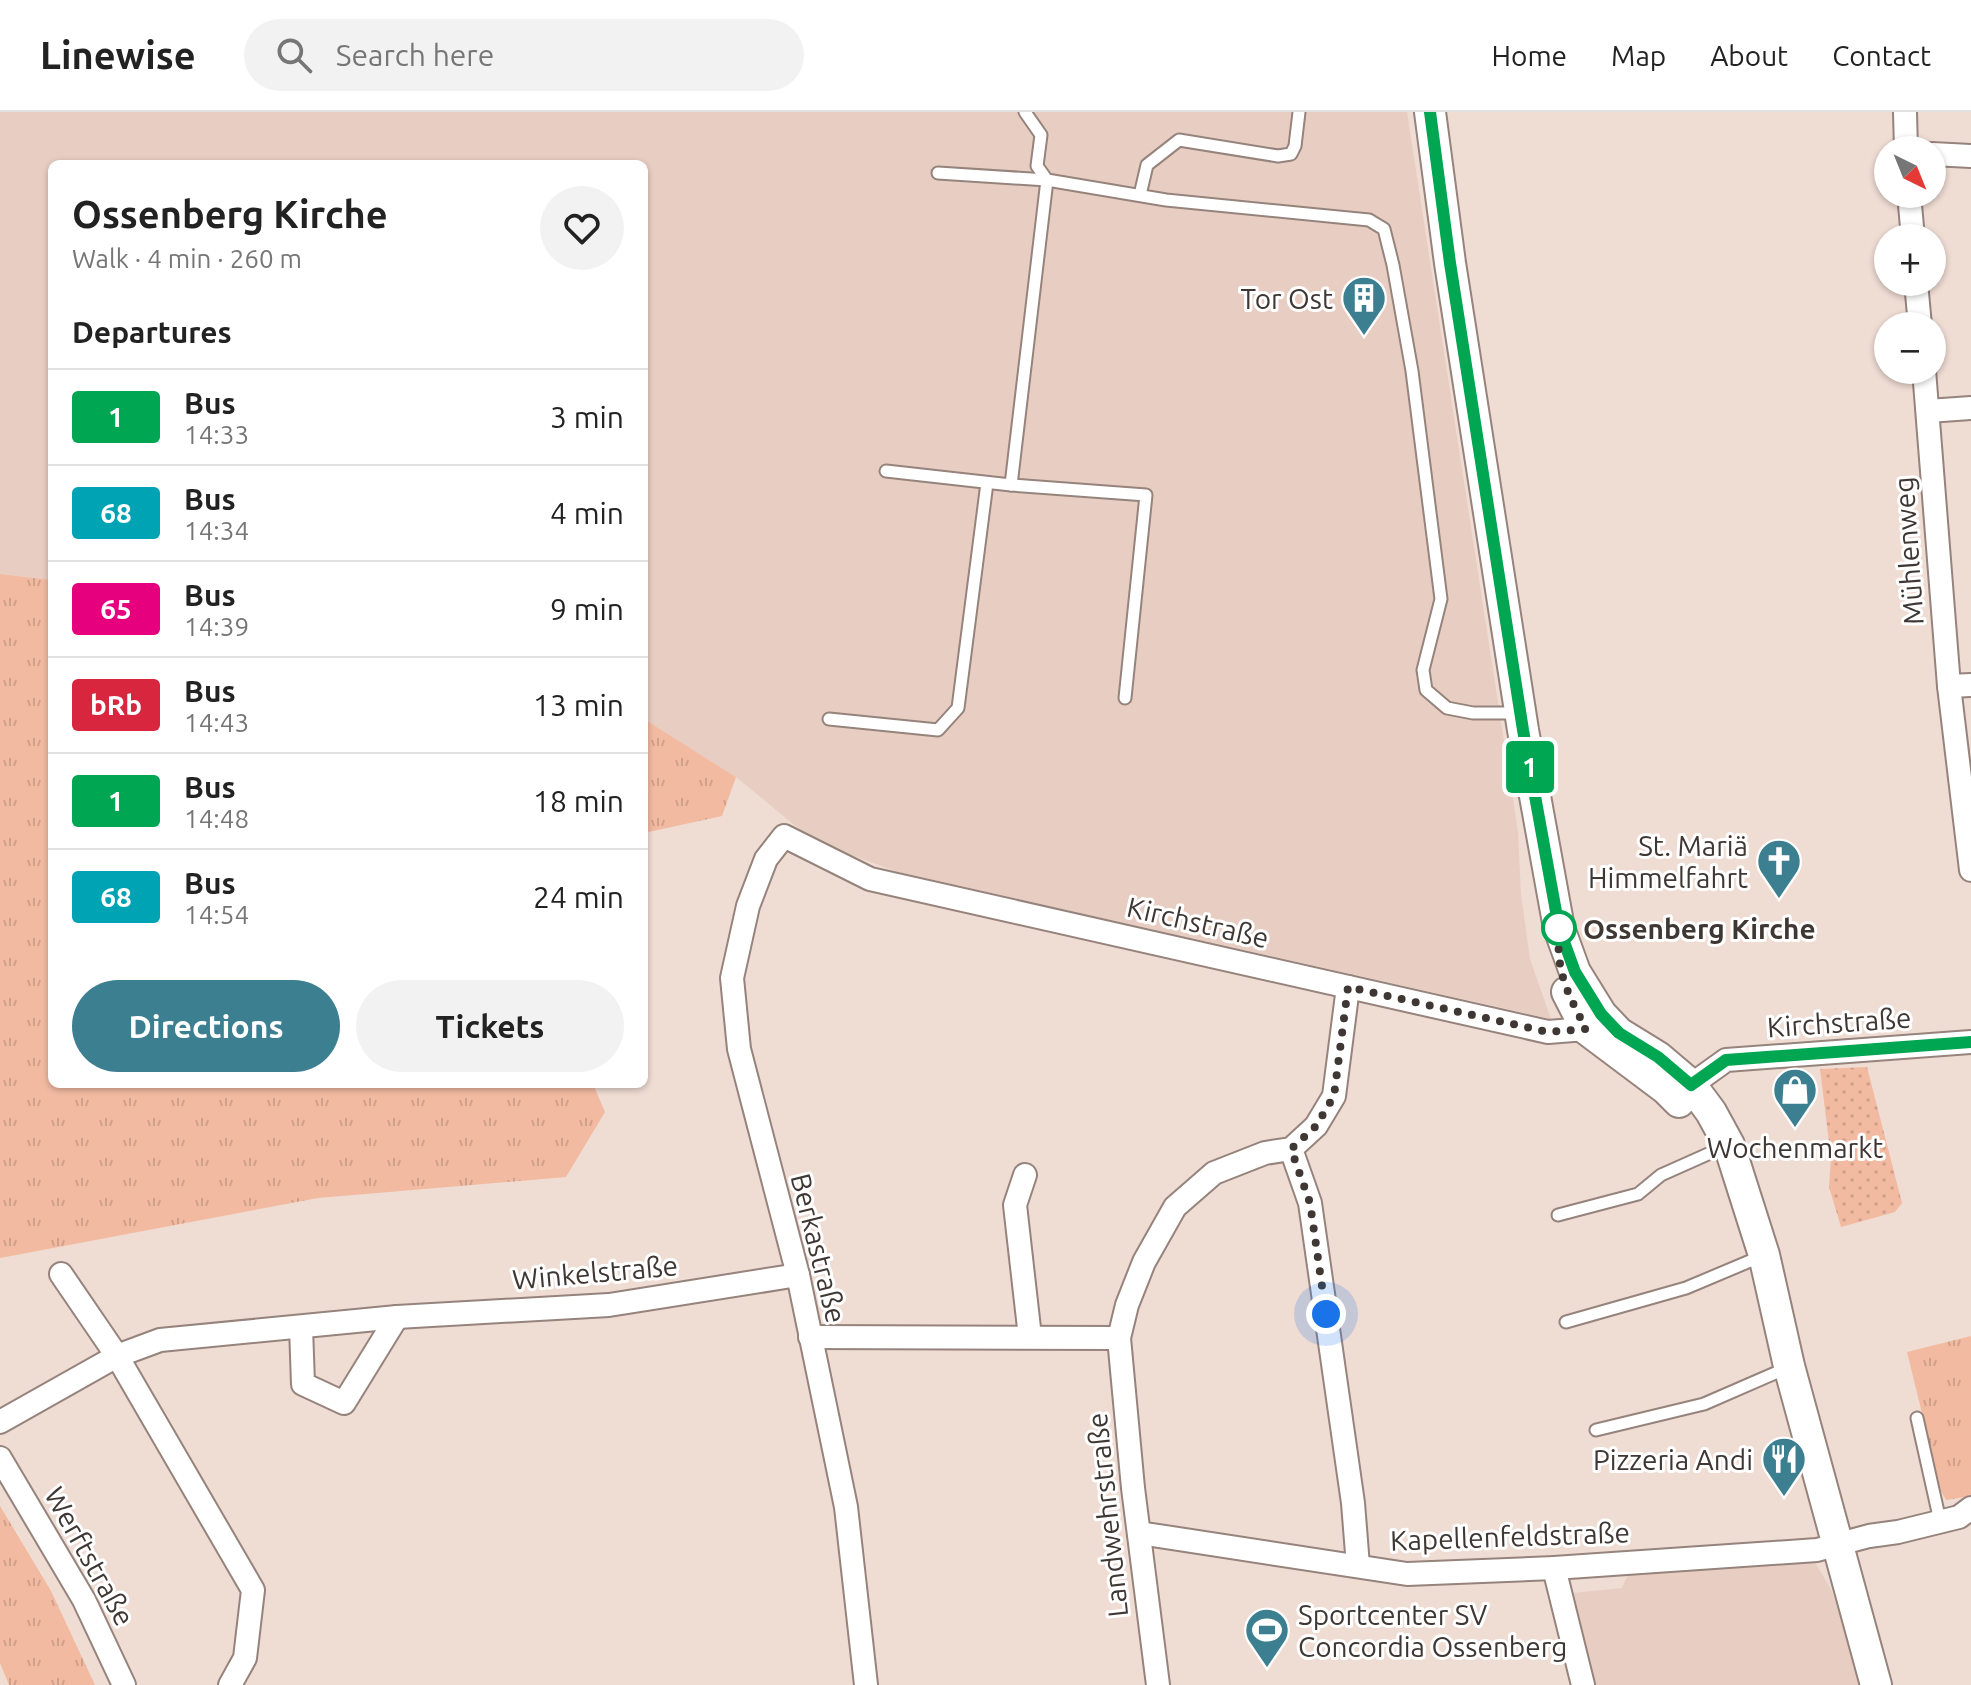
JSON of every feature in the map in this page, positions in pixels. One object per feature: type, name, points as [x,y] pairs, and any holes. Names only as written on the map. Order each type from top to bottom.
[{"type":"street","points":[[1430,112],[1450,263],[1559,928],[1593,1022],[1619,1033],[1658,1057],[1683,1091],[1711,1112],[1764,1255],[1789,1366],[1876,1685]]},
{"type":"street","points":[[1905,112],[1906,136]]},
{"type":"street","points":[[1946,155],[1971,156]]},
{"type":"street","name":"Mühlenweg","points":[[1925,384],[1960,686],[1971,870]]},
{"type":"street","points":[[1928,411],[1971,408]]},
{"type":"street","name":"Kirchstraße","points":[[784,836],[870,879],[1548,1032],[1593,1022]]},
{"type":"street","name":"Berkastraße","points":[[784,836],[766,859],[748,906],[732,978],[739,1049],[798,1275],[846,1507],[866,1685]]},
{"type":"street","points":[[1348,987],[1334,1096],[1316,1126],[1291,1149],[1310,1203],[1353,1503],[1358,1566]]},
{"type":"street","name":"Kirchstraße","points":[[1683,1091],[1726,1060],[1971,1042]]},
{"type":"street","name":"Landwehrstraße","points":[[1158,1685],[1119,1338],[1127,1305],[1144,1262],[1175,1207],[1214,1173],[1265,1153],[1291,1149]]},
{"type":"street","points":[[1025,1175],[1015,1205],[1030,1337]]},
{"type":"street","points":[[61,1274],[117,1356],[253,1590],[245,1658],[230,1685]]},
{"type":"street","name":"Winkelstraße","points":[[0,1422],[117,1356],[160,1340],[397,1317],[609,1305],[798,1275]]},
{"type":"street","points":[[301,1327],[303,1384],[344,1403],[397,1317]]},
{"type":"street","points":[[810,1337],[1119,1338]]},
{"type":"street","name":"Werftstraße","points":[[0,1458],[84,1600],[124,1685]]},
{"type":"street","name":"Kapellenfeldstraße","points":[[1139,1533],[1407,1574],[1554,1568],[1817,1550],[1959,1517],[1971,1508]]},
{"type":"street","points":[[1554,1568],[1583,1685]]},
{"type":"lane","points":[[1011,485],[1047,180],[1037,166],[1041,135],[1025,112]]},
{"type":"lane","points":[[1140,195],[1147,165],[1179,140],[1278,156],[1291,154],[1295,146],[1299,112]]},
{"type":"lane","points":[[938,173],[1047,180],[1140,195],[1339,216],[1369,220],[1384,229],[1412,371],[1441,599],[1423,670],[1426,690],[1447,708],[1473,713],[1522,713]]},
{"type":"lane","points":[[886,471],[987,483],[1146,495],[1125,698]]},
{"type":"lane","points":[[829,719],[938,730],[958,708],[987,483]]},
{"type":"lane","points":[[1558,1215],[1638,1194],[1661,1175],[1729,1155]]},
{"type":"lane","points":[[1566,1322],[1686,1288],[1764,1255]]},
{"type":"lane","points":[[1596,1430],[1704,1404],[1789,1366]]},
{"type":"lane","points":[[1917,1418],[1940,1521]]},
{"type":"shaded area","points":[[0,112],[1407,112],[1518,832],[1521,895],[1530,959],[1551,1019],[898,872],[815,842],[736,777],[648,722],[648,160],[48,160],[48,580],[0,574]]},
{"type":"shaded area","points":[[1814,1561],[1831,1589],[1864,1685],[1594,1685],[1572,1593],[1622,1588],[1628,1574]]},
{"type":"green space","points":[[0,574],[48,580],[48,1088],[595,1088],[605,1112],[566,1177],[318,1198],[0,1258]]},
{"type":"green space","points":[[648,722],[736,777],[722,816],[648,832]]},
{"type":"green space","points":[[1867,1067],[1902,1203],[1895,1212],[1841,1227],[1829,1187],[1831,1158],[1820,1069]]},
{"type":"green space","points":[[1971,1336],[1971,1496],[1946,1500],[1941,1491],[1907,1352]]},
{"type":"green space","points":[[0,1506],[51,1591],[95,1685],[9,1685],[0,1663]]},
{"type":"bus line","name":"1","points":[[1430,112],[1450,263],[1523,730],[1559,928],[1575,972],[1601,1014],[1619,1033],[1658,1057],[1691,1085],[1726,1060],[1971,1042]]},
{"type":"place","name":"Tor Ost","points":[[1364,337]]},
{"type":"place","name":"St. Mariä Himmelfahrt","points":[[1779,900]]},
{"type":"place","name":"Ossenberg Kirche","points":[[1559,928]]},
{"type":"place","name":"Wochenmarkt","points":[[1795,1129]]},
{"type":"place","name":"Pizzeria Andi","points":[[1784,1498]]},
{"type":"place","name":"Sportcenter SV Concordia Ossenberg","points":[[1267,1669]]},
{"type":"route","points":[[1326,1314],[1310,1203],[1291,1149],[1316,1126],[1334,1096],[1348,987],[1548,1032],[1586,1029],[1563,986],[1557,956],[1559,928]]}]
